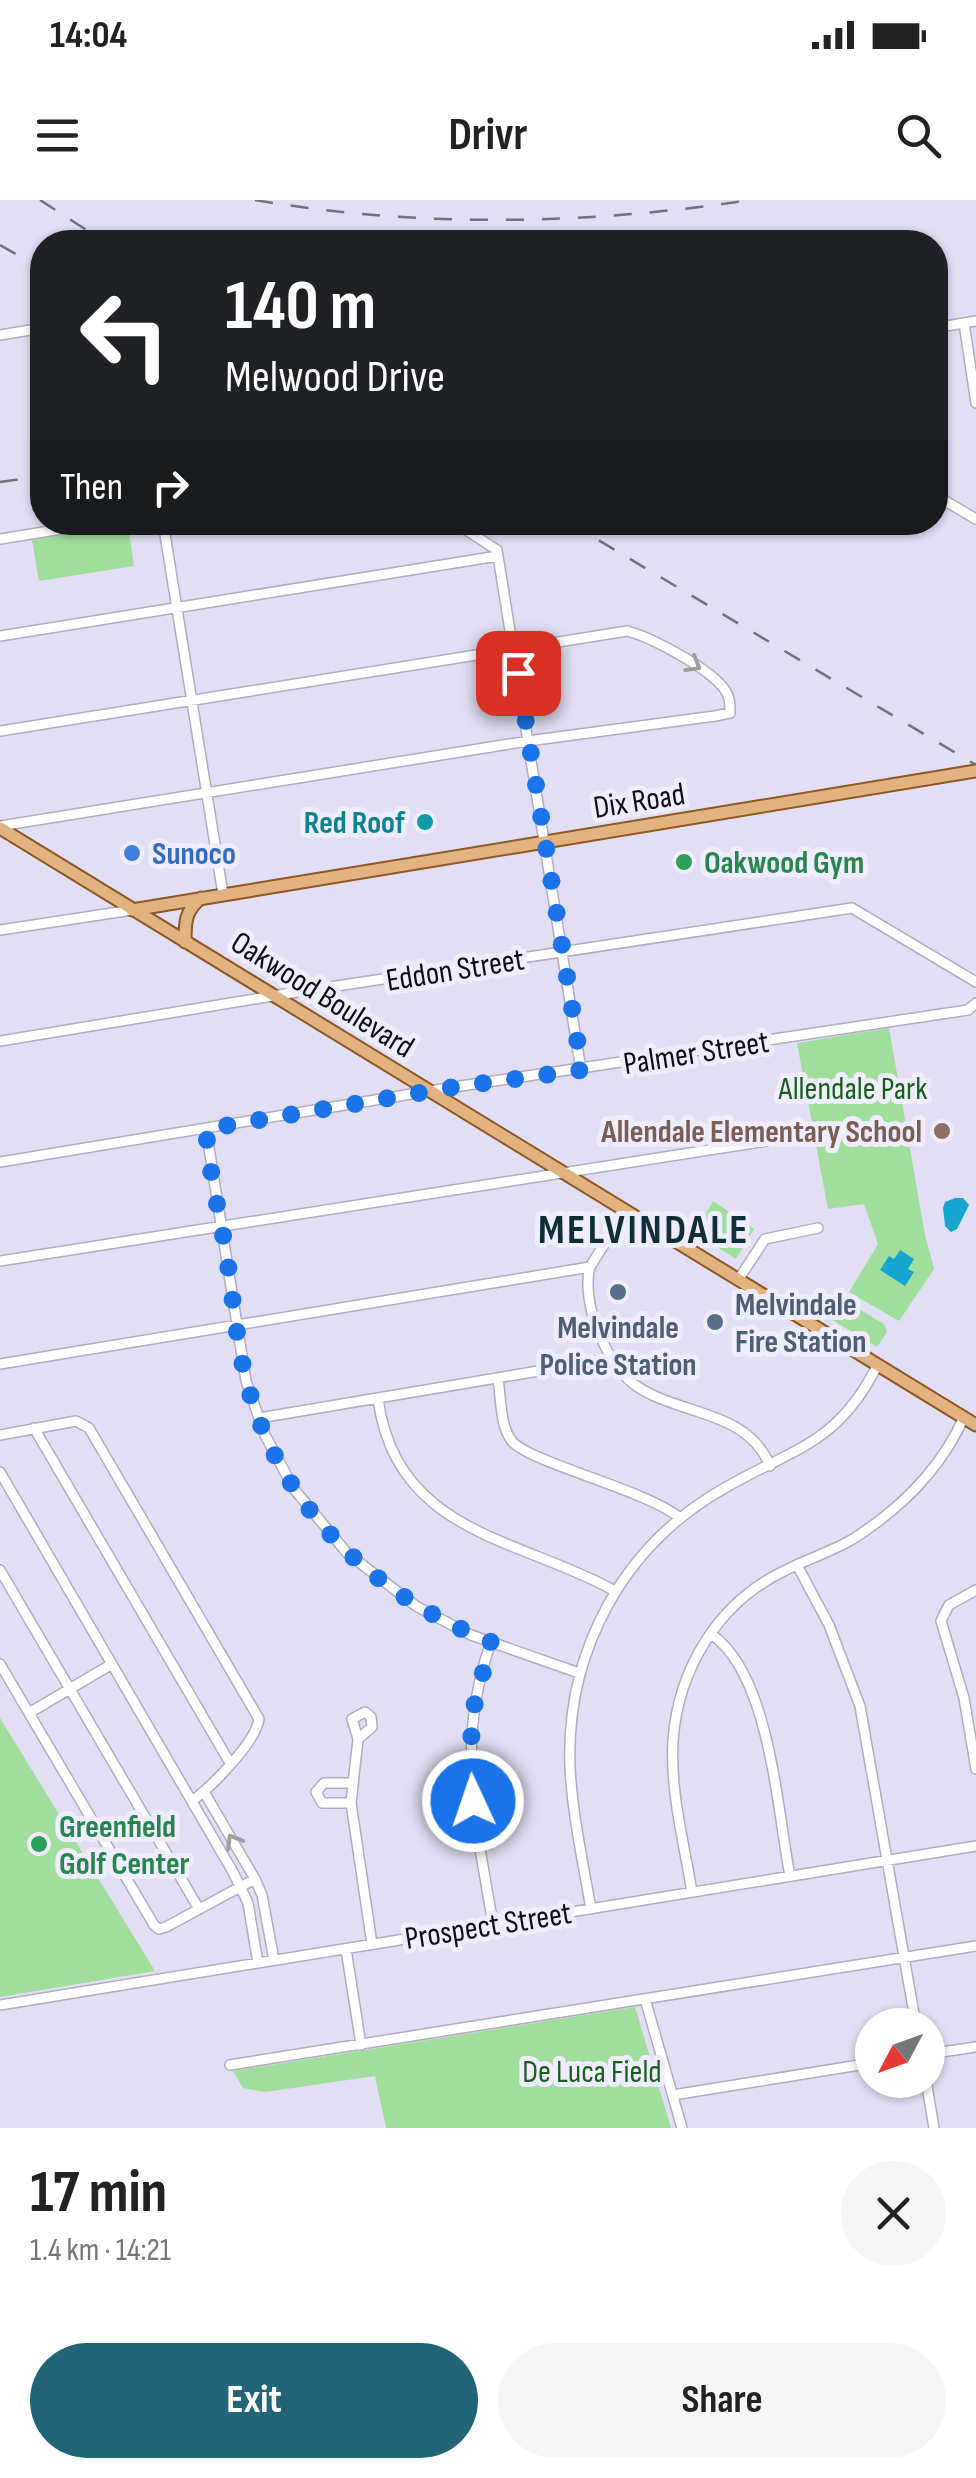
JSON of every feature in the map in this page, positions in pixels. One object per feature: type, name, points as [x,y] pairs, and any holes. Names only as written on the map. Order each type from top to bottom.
[{"type":"main road","name":"Dix Road","points":[[132,910],[976,772]]},
{"type":"main road","name":"Oakwood Boulevard","points":[[0,827],[976,1425]]},
{"type":"main road","points":[[185,942],[186,916],[190,906],[202,897]]},
{"type":"street","points":[[948,326],[976,321]]},
{"type":"street","points":[[964,323],[976,403]]},
{"type":"street","points":[[0,335],[30,330]]},
{"type":"street","points":[[948,502],[976,519]]},
{"type":"street","points":[[0,539],[30,534]]},
{"type":"street","points":[[165,535],[224,894]]},
{"type":"street","points":[[475,535],[492,545],[498,556],[560,954],[582,1070]]},
{"type":"street","points":[[0,636],[498,556]]},
{"type":"street","points":[[0,731],[612,633],[637,634],[708,674],[729,696],[730,714],[528,742],[0,827]]},
{"type":"street","name":"Eddon Street","points":[[0,1042],[852,908],[976,982]]},
{"type":"street","points":[[0,930],[132,910]]},
{"type":"street","name":"Palmer Street","points":[[0,1162],[968,1010],[976,1004]]},
{"type":"street","points":[[206,1129],[246,1381],[259,1418],[294,1489],[347,1553],[416,1606],[491,1642],[579,1672]]},
{"type":"street","points":[[0,1261],[810,1134]]},
{"type":"street","points":[[625,1211],[590,1267],[588,1278],[594,1320],[610,1358],[645,1391],[744,1430],[760,1445],[770,1466]]},
{"type":"street","points":[[738,1280],[765,1238],[818,1228]]},
{"type":"street","points":[[0,1364],[590,1267]]},
{"type":"street","points":[[259,1418],[610,1358]]},
{"type":"street","points":[[591,1908],[570,1768],[572,1720],[579,1672],[615,1591],[643,1552],[680,1518],[722,1489],[805,1447],[834,1425],[860,1396],[878,1364]]},
{"type":"street","points":[[498,1379],[506,1431],[520,1449],[646,1496],[680,1518]]},
{"type":"street","points":[[378,1399],[396,1458],[414,1483],[442,1509],[489,1539],[615,1591]]},
{"type":"street","points":[[692,1892],[675,1784],[674,1740],[685,1681],[711,1634],[747,1594],[850,1540],[894,1508],[936,1466],[964,1417]]},
{"type":"street","points":[[0,1435],[76,1421],[89,1428],[260,1719],[255,1734],[204,1792],[192,1800]]},
{"type":"street","points":[[34,1428],[230,1763]]},
{"type":"street","points":[[0,1472],[240,1885],[248,1904],[258,1963]]},
{"type":"street","points":[[797,1565],[830,1624],[857,1696],[913,2008]]},
{"type":"street","points":[[0,1570],[199,1909]]},
{"type":"street","points":[[976,1590],[949,1605],[941,1621],[964,1698],[976,1769]]},
{"type":"street","points":[[711,1634],[734,1659],[761,1720],[790,1876]]},
{"type":"street","points":[[491,1642],[474,1705],[470,1760],[493,1924]]},
{"type":"street","points":[[0,1664],[154,1925],[166,1928],[255,1879]]},
{"type":"street","points":[[28,1714],[112,1664]]},
{"type":"street","points":[[964,1698],[976,1696]]},
{"type":"street","points":[[358,1738],[351,1803],[372,1944]]},
{"type":"street","points":[[351,1803],[322,1804],[316,1792],[324,1783],[352,1783]]},
{"type":"street","points":[[204,1792],[255,1879],[274,1960]]},
{"type":"street","name":"Prospect Street","points":[[0,2005],[976,1846]]},
{"type":"street","points":[[230,2066],[976,1946]]},
{"type":"street","points":[[346,1948],[361,2045]]},
{"type":"street","points":[[645,1999],[682,2128]]},
{"type":"street","points":[[945,2051],[976,2046]]},
{"type":"street","points":[[673,2096],[855,2066]]},
{"type":"street","points":[[929,2098],[934,2128]]},
{"type":"green space","points":[[64,535],[129,535],[134,566],[39,581],[32,540]]},
{"type":"green space","name":"Allendale Park","points":[[889,1028],[934,1269],[899,1321],[849,1292],[878,1244],[864,1204],[828,1209],[797,1043]]},
{"type":"green space","points":[[713,1201],[754,1229],[736,1259],[695,1233]]},
{"type":"green space","points":[[812,1297],[840,1298],[884,1324],[887,1332],[877,1347],[806,1304]]},
{"type":"green space","name":"Greenfield Golf Center","points":[[0,1718],[155,1971],[0,1997]]},
{"type":"green space","name":"De Luca Field","points":[[635,2007],[671,2128],[386,2128],[375,2076],[265,2092],[243,2088],[233,2071]]},
{"type":"water","points":[[963,1198],[969,1205],[957,1229],[951,1232],[945,1226],[943,1208],[945,1202]]},
{"type":"water","points":[[900,1250],[914,1259],[908,1269],[914,1272],[905,1286],[880,1270],[889,1256],[894,1259]]},
{"type":"railway","points":[[40,200],[86,230]]},
{"type":"railway","points":[[255,200],[379,215],[502,220],[626,214],[750,200]]},
{"type":"railway","points":[[0,245],[30,262]]},
{"type":"railway","points":[[0,482],[30,478]]},
{"type":"railway","points":[[590,535],[976,765]]},
{"type":"place","name":"Red Roof","points":[[425,822]]},
{"type":"place","name":"Sunoco","points":[[132,853]]},
{"type":"place","name":"Oakwood Gym","points":[[684,862]]},
{"type":"place","name":"Allendale Elementary School","points":[[942,1131]]},
{"type":"place","name":"Melvindale Police Station","points":[[618,1292]]},
{"type":"place","name":"Melvindale Fire Station","points":[[715,1322]]},
{"type":"place","name":"Greenfield Golf Center","points":[[39,1844]]},
{"type":"district","name":"MELVINDALE","points":[[644,1228]]},
{"type":"route","points":[[473,1801],[471,1718],[491,1642],[432,1616],[379,1581],[334,1540],[285,1475],[265,1436],[246,1381],[206,1129],[454,1087],[582,1070],[560,954],[518,673]]}]
